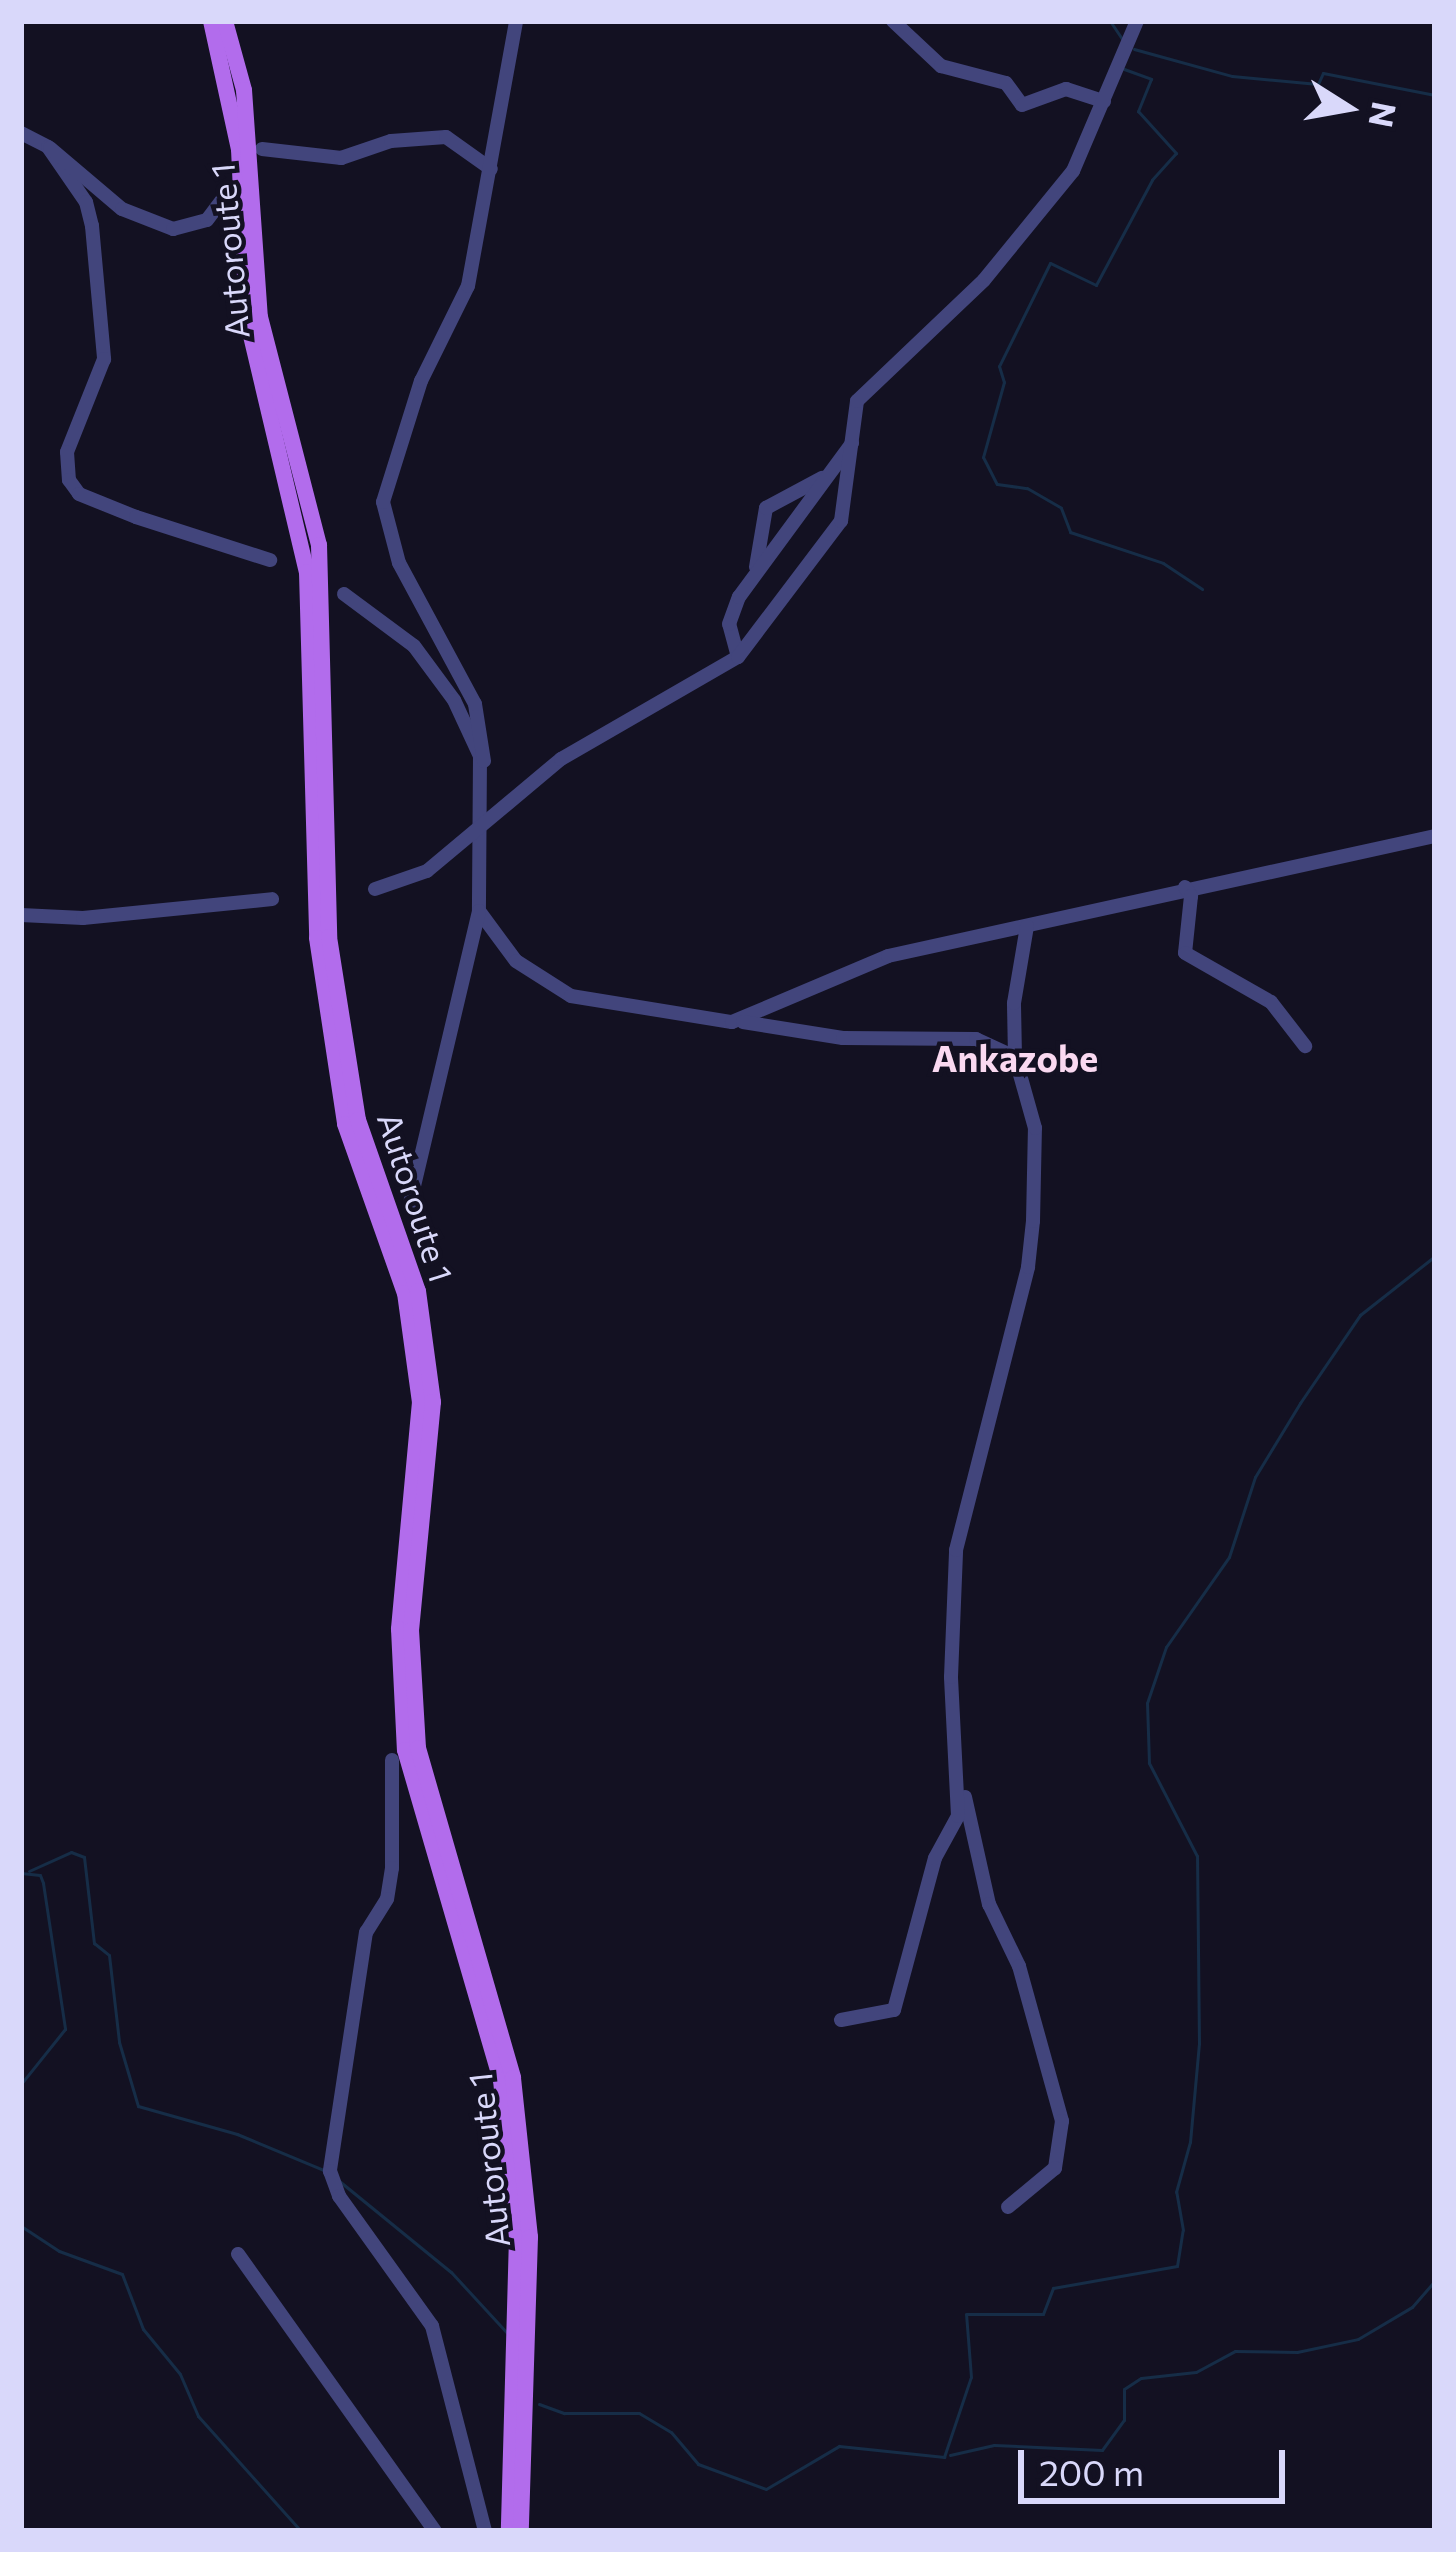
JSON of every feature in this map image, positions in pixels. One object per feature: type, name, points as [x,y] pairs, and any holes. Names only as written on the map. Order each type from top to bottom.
[{"type":"main road","name":"Autoroute 1","points":[[212,21],[239,149],[248,319],[307,572],[317,938],[327,1008],[345,1124],[405,1293],[420,1402],[399,1629],[405,1750],[501,2080],[517,2237],[508,2531]]},
{"type":"main road","name":"Autoroute 1","points":[[225,21],[244,90],[260,317],[320,545],[329,937],[358,1120],[418,1291],[433,1402],[411,1630],[418,1748],[513,2078],[530,2237],[521,2531]]},
{"type":"street","points":[[410,1203],[478,911],[486,747],[475,704],[399,563],[383,502],[422,381],[468,286],[516,21]]},
{"type":"street","points":[[893,21],[940,66],[1006,83],[1022,105],[1066,89],[1103,101]]},
{"type":"street","points":[[375,889],[427,871],[562,759],[738,657],[841,521],[856,401],[1005,258],[1084,153],[1137,21]]},
{"type":"street","points":[[21,133],[64,153],[122,209],[173,229],[208,220],[228,192]]},
{"type":"street","points":[[262,149],[341,158],[391,141],[446,137],[491,169]]},
{"type":"street","points":[[48,147],[86,202],[103,341],[91,405],[67,452],[69,480],[79,494],[117,510],[270,560]]},
{"type":"street","points":[[738,657],[729,624],[755,573],[812,506],[822,478],[852,442]]},
{"type":"street","points":[[755,573],[766,508],[822,478]]},
{"type":"street","points":[[344,594],[414,646],[436,674],[480,756],[482,784]]},
{"type":"street","points":[[732,1022],[888,956],[1185,886],[1435,836]]},
{"type":"street","points":[[1185,886],[1191,896],[1185,953],[1271,1002],[1305,1046]]},
{"type":"street","points":[[21,915],[82,918],[272,899]]},
{"type":"street","points":[[478,911],[517,961],[571,996],[843,1038],[976,1039],[1016,1057]]},
{"type":"street","points":[[841,2020],[894,2010],[935,1858],[958,1816],[951,1677],[956,1550],[1028,1268],[1033,1220],[1035,1128],[1016,1057],[1027,926]]},
{"type":"street","points":[[392,1760],[392,1868],[360,1962],[330,2171],[339,2196],[432,2326],[485,2531]]},
{"type":"street","points":[[960,1790],[988,1904],[1019,1966],[1062,2121],[1055,2168],[1007,2207]]},
{"type":"street","points":[[238,2254],[435,2531]]},
{"type":"waterway","points":[[1110,21],[1122,39]]},
{"type":"waterway","points":[[1134,49],[1232,76],[1318,84],[1323,73],[1435,95]]},
{"type":"waterway","points":[[1124,69],[1151,79],[1138,111],[1176,153],[1152,180],[1096,285],[1050,263],[999,366],[1004,382],[983,457],[997,484],[1027,488],[1061,508],[1070,532],[1163,563],[1202,589]]},
{"type":"waterway","points":[[539,2404],[564,2413],[639,2413],[671,2432],[698,2464],[766,2489],[839,2446],[944,2457],[971,2377],[966,2314],[1043,2314],[1053,2288],[1177,2266],[1183,2230],[1176,2192],[1190,2142],[1199,2044],[1197,1856],[1149,1763],[1147,1703],[1166,1647],[1229,1557],[1255,1477],[1300,1403],[1360,1315],[1435,1256]]},
{"type":"waterway","points":[[29,1871],[71,1852],[84,1857],[94,1943],[109,1955],[119,2042],[138,2106],[237,2134],[326,2171]]},
{"type":"waterway","points":[[21,1873],[40,1875],[43,1883],[65,2029],[21,2084]]},
{"type":"waterway","points":[[338,2180],[451,2272],[508,2334]]},
{"type":"waterway","points":[[21,2226],[59,2251],[122,2274],[143,2329],[180,2374],[198,2416],[301,2531]]},
{"type":"waterway","points":[[950,2455],[994,2445],[1102,2450],[1124,2420],[1124,2389],[1141,2378],[1196,2372],[1235,2351],[1297,2352],[1358,2339],[1412,2307],[1435,2281]]},
{"type":"district","name":"Ankazobe","points":[[1015,1058]]}]
